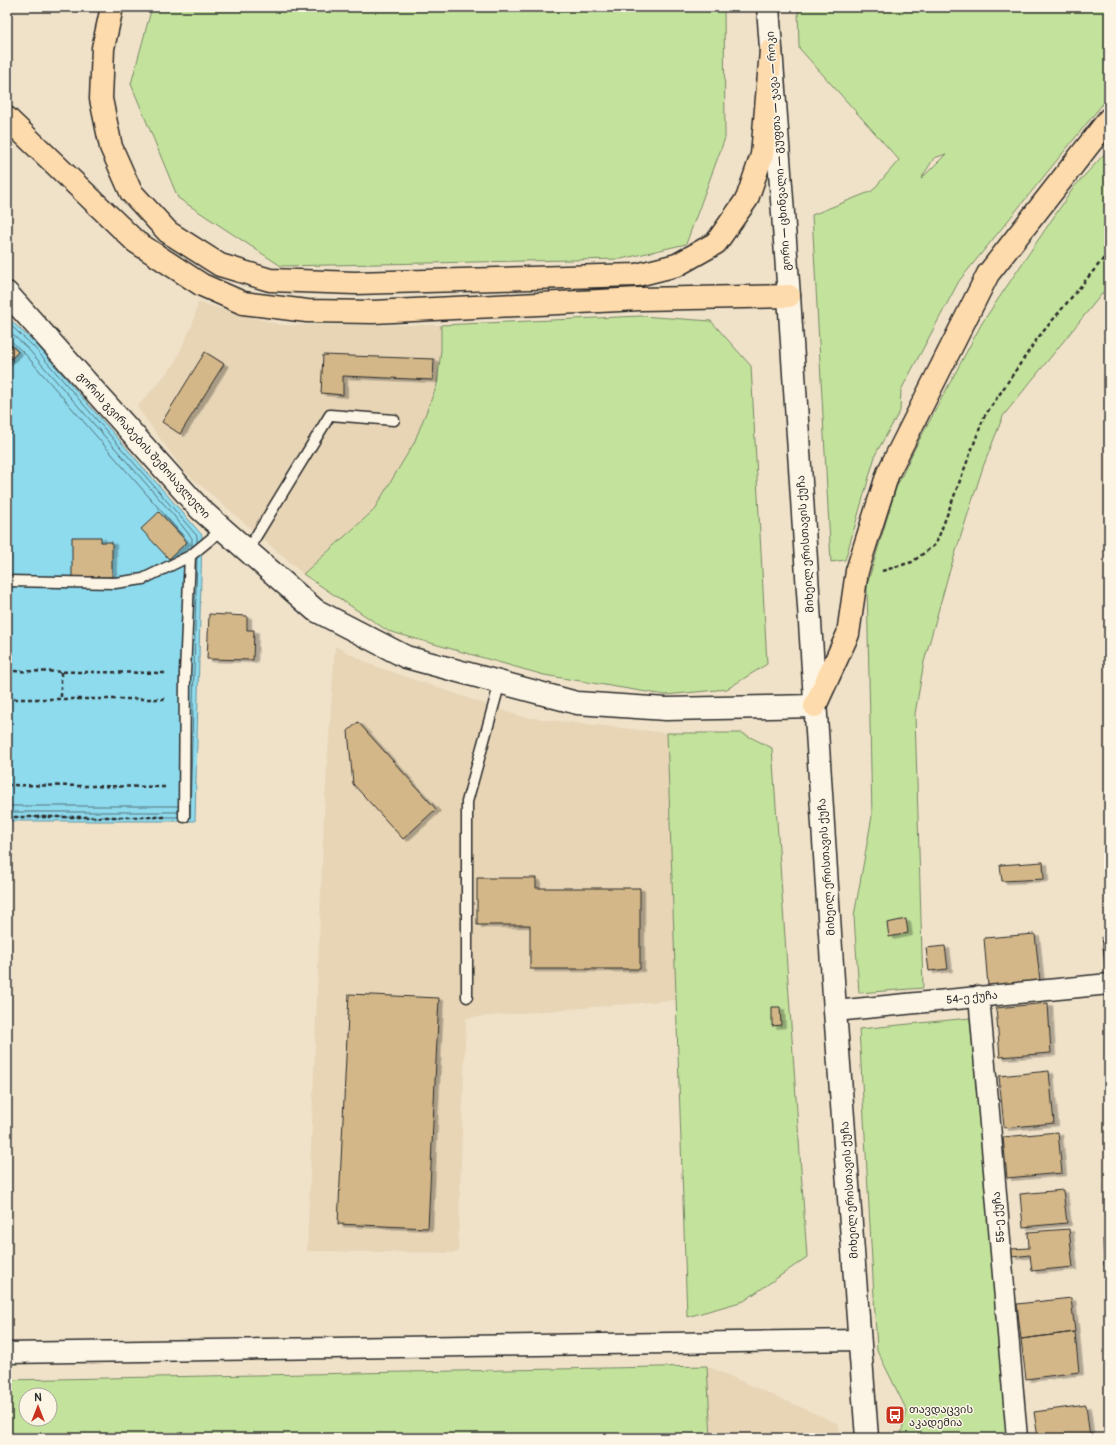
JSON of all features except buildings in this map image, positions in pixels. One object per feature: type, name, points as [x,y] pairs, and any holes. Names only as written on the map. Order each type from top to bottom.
[{"type":"highway","points":[[112,7],[103,48],[101,99],[111,147],[131,192],[168,232],[181,241],[220,265],[270,280],[355,282],[637,274],[677,265],[716,243],[747,199],[762,155],[770,51]]},
{"type":"highway","points":[[7,118],[136,242],[202,286],[243,303],[307,311],[373,312],[640,299],[789,296]]},
{"type":"highway","points":[[816,706],[848,634],[857,571],[888,473],[988,274],[1109,119]]},
{"type":"main road","name":"გორი — ცხინვალი — გუფთა — ჯავა — როკი","points":[[768,7],[789,296]]},
{"type":"main road","name":"გორის გვირაბების შემოსავლელი","points":[[7,293],[200,510],[315,610],[406,658],[577,703],[666,708],[816,706]]},
{"type":"main road","name":"მიხეილ ერისთავის ქუჩა","points":[[789,296],[835,1011],[867,1438]]},
{"type":"street","name":"54-ე ქუჩა","points":[[835,1011],[1109,984]]},
{"type":"street","name":"55-ე ქუჩა","points":[[979,996],[1017,1438]]},
{"type":"street","points":[[7,1353],[860,1340]]},
{"type":"lane","points":[[247,551],[330,414],[394,420]]},
{"type":"lane","points":[[7,581],[115,583],[143,580],[190,556],[223,529]]},
{"type":"lane","points":[[184,816],[185,673],[190,556]]},
{"type":"lane","points":[[467,997],[467,802],[500,682]]},
{"type":"path","points":[[857,571],[884,571],[912,562],[936,544],[984,417],[1037,340],[1109,252]]},
{"type":"path","points":[[7,671],[185,673]]},
{"type":"path","points":[[61,672],[61,699]]},
{"type":"path","points":[[7,700],[185,699]]},
{"type":"path","points":[[7,785],[184,787]]},
{"type":"path","points":[[7,817],[184,816]]},
{"type":"shaded area","points":[[198,302],[281,325],[441,325],[441,350],[437,385],[414,443],[373,511],[303,574],[183,470],[137,407],[173,366],[193,323]]},
{"type":"shaded area","points":[[335,646],[372,665],[523,717],[667,733],[676,1000],[466,1018],[458,1253],[307,1251],[324,813]]},
{"type":"shaded area","points":[[707,1366],[839,1424],[840,1438],[711,1438]]},
{"type":"green space","points":[[152,7],[724,7],[725,138],[686,244],[621,259],[281,266],[178,198],[131,84]]},
{"type":"green space","points":[[798,7],[1109,7],[1109,96],[959,281],[901,390],[900,411],[876,453],[845,560],[831,562],[812,215],[872,191],[899,160],[799,48]],"holes":[[[946,154],[921,179],[934,158]]]},
{"type":"green space","points":[[1109,149],[1109,285],[1003,416],[983,467],[948,576],[924,662],[915,714],[923,988],[859,993],[854,916],[872,816],[867,585],[896,488],[914,450],[982,323],[1074,187]]},
{"type":"green space","points":[[641,316],[711,321],[751,366],[767,664],[727,689],[665,695],[544,675],[388,631],[303,574],[373,511],[414,443],[437,385],[441,350],[441,325]]},
{"type":"green space","points":[[667,733],[742,733],[772,748],[807,1257],[744,1301],[687,1317]]},
{"type":"green space","points":[[970,1018],[1009,1438],[900,1438],[907,1411],[877,1350],[859,1029]]},
{"type":"green space","points":[[707,1366],[711,1438],[7,1438],[7,1380]]},
{"type":"water","points":[[7,317],[35,343],[202,535],[195,821],[7,821]]},
{"type":"place","name":"თავდაცვის აკადემია","points":[[895,1415]]}]
